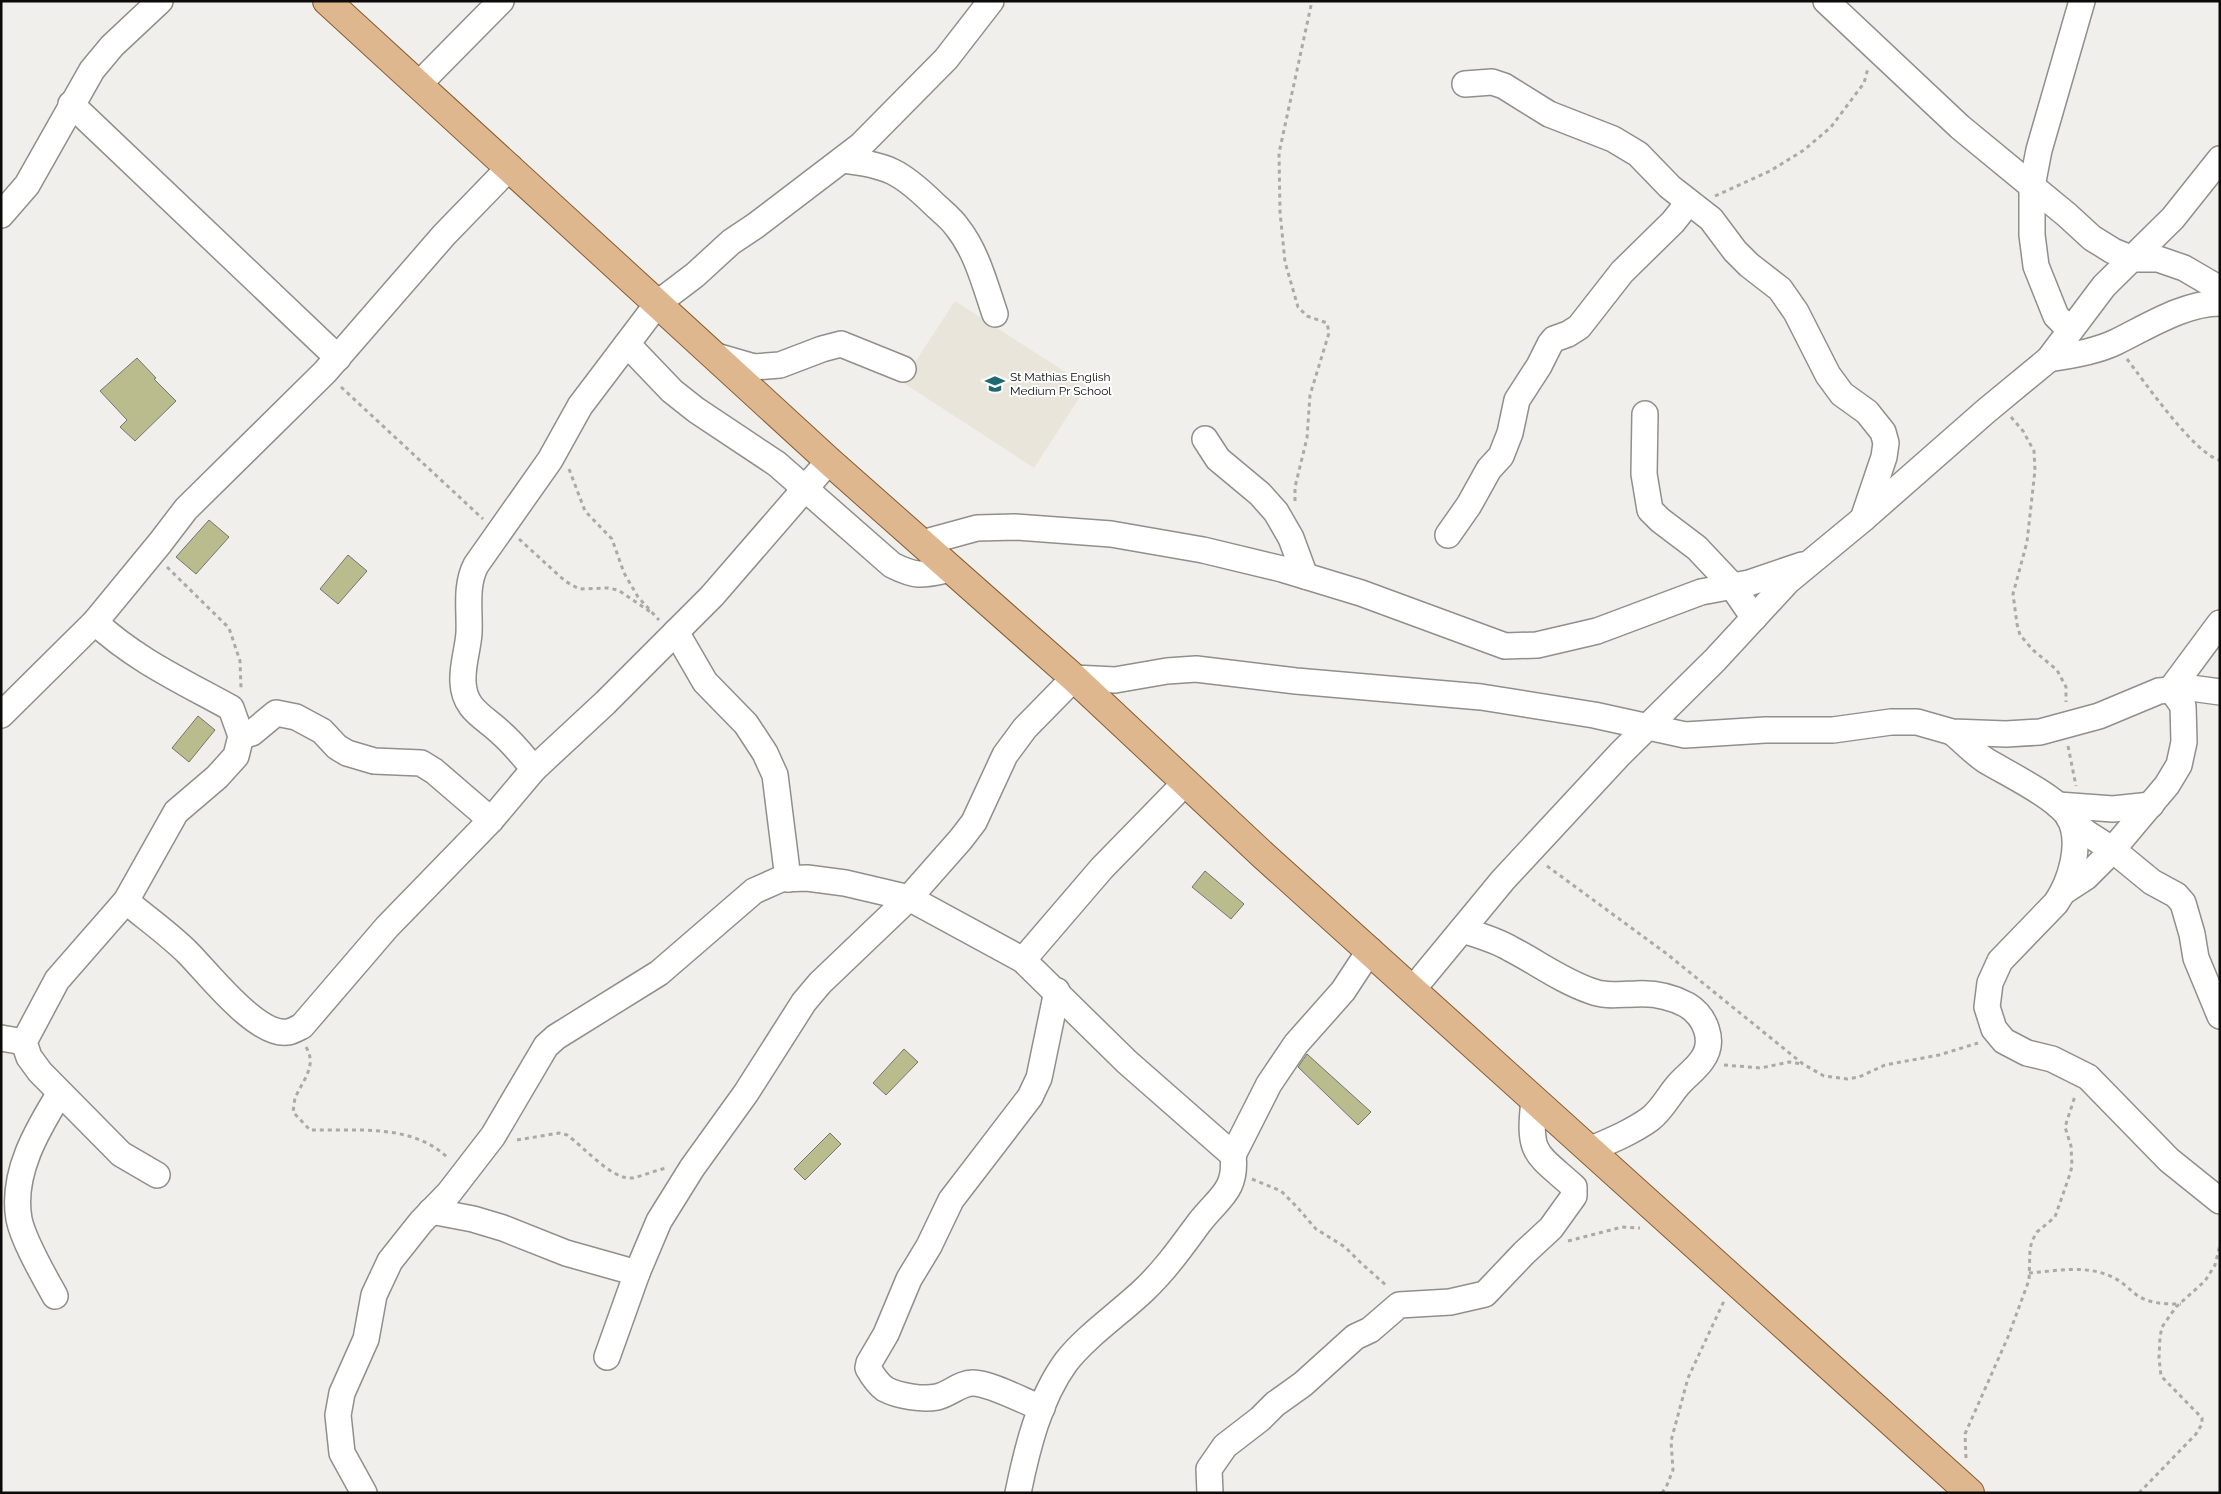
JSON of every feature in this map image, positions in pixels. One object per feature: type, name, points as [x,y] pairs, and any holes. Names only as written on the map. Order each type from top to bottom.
[{"type":"main road","points":[[327,1],[829,461],[1074,678],[1264,856],[1967,1490]]},
{"type":"street","points":[[1,215],[27,185],[71,104],[92,70],[112,46],[160,1]]},
{"type":"street","points":[[419,84],[502,1]]},
{"type":"street","points":[[534,769],[500,731],[474,712],[464,694],[463,682],[469,633],[470,579],[476,565],[550,460],[585,399],[658,303],[695,275],[731,242],[860,146],[946,59],[992,1]]},
{"type":"street","points":[[2070,330],[2056,316],[2036,266],[2032,235],[2032,186],[2039,150],[2082,1]]},
{"type":"street","points":[[1831,4],[1960,127],[2092,238],[2113,251],[2133,259],[2158,259],[2184,268],[2220,289]]},
{"type":"street","points":[[1465,84],[1492,82],[1498,84],[1515,92],[1550,114],[1613,139],[1638,154],[1670,187],[1712,219],[1735,251],[1749,265],[1780,289],[1796,312],[1832,381],[1842,394],[1875,421],[1883,432],[1886,443],[1884,457],[1863,519]]},
{"type":"street","points":[[71,104],[332,365]]},
{"type":"street","points":[[843,160],[888,168],[910,181],[958,227],[977,262],[995,314]]},
{"type":"street","points":[[1413,989],[1527,853],[1788,581],[2049,359],[2104,286],[2173,218],[2220,160]]},
{"type":"street","points":[[1,715],[95,622],[186,509],[332,365],[444,235],[510,167]]},
{"type":"street","points":[[1448,535],[1470,505],[1489,469],[1501,456],[1510,434],[1517,400],[1539,366],[1550,344],[1554,339],[1579,327],[1622,272],[1691,204]]},
{"type":"street","points":[[2049,359],[2083,353],[2115,343],[2136,330],[2186,310],[2220,303]]},
{"type":"street","points":[[627,344],[672,391],[777,464],[892,565],[908,573],[923,576],[951,569]]},
{"type":"street","points":[[716,356],[754,367],[780,365],[841,344],[903,369]]},
{"type":"street","points":[[1645,414],[1644,474],[1650,510],[1697,548],[1731,585],[1754,618]]},
{"type":"street","points":[[1205,439],[1218,459],[1260,494],[1276,512],[1291,538],[1305,576]]},
{"type":"street","points":[[126,901],[187,952],[225,994],[257,1021],[273,1029],[287,1032],[302,1026],[386,927],[491,820],[534,769],[605,703],[712,596],[829,461]]},
{"type":"street","points":[[922,543],[977,528],[1014,527],[1111,534],[1203,550],[1305,576],[1361,593],[1505,646],[1537,644],[1597,631],[1701,592],[1749,582],[1811,562]]},
{"type":"street","points":[[95,622],[117,642],[190,686],[231,708],[241,736],[236,756],[217,777],[176,812],[126,901],[58,980],[13,1040],[40,1072],[121,1154],[157,1175]]},
{"type":"street","points":[[2171,689],[2220,623]]},
{"type":"street","points":[[675,633],[705,682],[746,724],[765,753],[775,776],[788,879]]},
{"type":"street","points":[[607,1357],[637,1273],[659,1221],[692,1168],[746,1093],[804,1002],[820,983],[909,898],[974,822],[1005,755],[1025,728],[1074,678],[1115,680],[1167,671],[1196,669],[1296,681],[1481,697],[1594,715],[1686,735],[1765,730],[1833,730],[1891,722],[1918,722],[1952,732],[2006,734],[2040,732],[2099,716],[2138,699],[2171,689],[2191,688],[2220,692]]},
{"type":"street","points":[[2063,892],[2086,877],[2113,850],[2167,785],[2179,765],[2184,742],[2183,706],[2171,689]]},
{"type":"street","points":[[241,736],[252,733],[276,713],[296,717],[322,731],[347,753],[374,761],[421,763],[434,771],[491,820]]},
{"type":"street","points":[[1952,732],[1983,758],[2069,810],[2085,832],[2113,850],[2152,882],[2176,895],[2183,903],[2192,934],[2196,958],[2220,1016]]},
{"type":"street","points":[[1023,960],[1115,854],[1186,782]]},
{"type":"street","points":[[2069,810],[2113,809],[2151,805]]},
{"type":"street","points":[[2069,810],[2075,840],[2070,872],[2063,892],[2056,903],[2000,961],[1990,983],[1987,1007],[1994,1029],[2004,1041],[2027,1053],[2052,1060],[2083,1074],[2119,1107],[2169,1160],[2220,1201]]},
{"type":"street","points":[[364,1493],[342,1453],[338,1415],[342,1393],[366,1339],[374,1295],[390,1261],[464,1174],[493,1136],[546,1046],[556,1037],[659,973],[754,891],[782,879],[807,878],[845,883],[909,898],[1023,960],[1057,991],[1127,1062],[1234,1162]]},
{"type":"street","points":[[1462,930],[1510,948],[1559,977],[1592,992],[1616,996],[1654,995],[1685,1004],[1695,1011],[1706,1024],[1707,1052],[1652,1117],[1641,1125],[1589,1150]]},
{"type":"street","points":[[1018,1493],[1024,1464],[1042,1408],[1067,1360],[1166,1268],[1200,1222],[1231,1186],[1234,1162],[1269,1084],[1296,1044],[1343,992],[1370,950]]},
{"type":"street","points":[[1042,1408],[984,1385],[973,1383],[939,1396],[928,1398],[902,1394],[884,1388],[868,1368],[886,1334],[909,1279],[929,1246],[951,1200],[1030,1097],[1039,1078],[1057,991]]},
{"type":"street","points":[[55,1296],[36,1260],[19,1219],[19,1190],[25,1159],[43,1120],[60,1093]]},
{"type":"street","points":[[1210,1493],[1209,1469],[1225,1446],[1260,1419],[1275,1404],[1303,1384],[1355,1337],[1370,1330],[1399,1305],[1450,1302],[1485,1294],[1551,1228],[1568,1207],[1574,1196],[1574,1187],[1544,1162],[1533,1146],[1531,1126],[1534,1100]]},
{"type":"street","points":[[431,1212],[473,1219],[503,1228],[566,1253],[637,1273]]},
{"type":"path","points":[[1295,504],[1295,487],[1306,438],[1310,395],[1330,333],[1327,323],[1307,316],[1298,307],[1285,262],[1280,212],[1279,154],[1312,1]]},
{"type":"path","points":[[1691,204],[1770,171],[1804,150],[1831,127],[1864,84],[1868,69],[1864,36]]},
{"type":"path","points":[[2115,343],[2164,408],[2204,452],[2220,460]]},
{"type":"path","points":[[332,365],[501,529],[565,581],[579,589],[608,588],[618,590],[654,615],[675,633]]},
{"type":"path","points":[[1997,402],[2022,431],[2034,451],[2035,470],[2027,542],[2013,594],[2020,635],[2033,650],[2057,670],[2066,687],[2069,810]]},
{"type":"path","points":[[563,437],[570,469],[585,511],[612,539],[624,573],[638,596],[654,615]]},
{"type":"path","points":[[152,553],[217,614],[229,628],[240,661],[241,691]]},
{"type":"path","points":[[1527,853],[1560,874],[1630,929],[1667,954],[1803,1064],[1824,1076],[1847,1079],[1859,1077],[1885,1065],[1939,1055],[1979,1043],[2004,1041]]},
{"type":"path","points":[[295,1029],[311,1054],[312,1063],[295,1098],[293,1112],[310,1130],[360,1129],[398,1133],[425,1141],[437,1148],[464,1174]]},
{"type":"path","points":[[1694,1069],[1729,1065],[1761,1068],[1789,1062],[1803,1064]]},
{"type":"path","points":[[1967,1490],[1965,1434],[2008,1337],[2029,1280],[2032,1241],[2037,1232],[2055,1217],[2072,1166],[2071,1146],[2065,1127],[2083,1074]]},
{"type":"path","points":[[493,1136],[517,1140],[560,1133],[577,1142],[612,1172],[626,1178],[633,1178],[671,1168],[692,1168]]},
{"type":"path","points":[[1234,1162],[1257,1182],[1281,1191],[1316,1229],[1346,1247],[1374,1276],[1407,1304]]},
{"type":"path","points":[[1561,1243],[1622,1227],[1641,1228]]},
{"type":"path","points":[[2139,1493],[2196,1434],[2202,1424],[2202,1418],[2162,1376],[2160,1337],[2162,1327],[2181,1304],[2205,1281],[2215,1266],[2220,1245]]},
{"type":"path","points":[[2029,1273],[2077,1269],[2100,1273],[2114,1278],[2143,1299],[2152,1302],[2181,1304]]},
{"type":"path","points":[[1662,1493],[1673,1470],[1671,1441],[1688,1378],[1734,1280]]},
{"type":"shaded area","name":"St Mathias English Medium Pr School","points":[[955,301],[1087,386],[1034,468],[902,382]]},
{"type":"building","points":[[137,358],[156,378],[154,379],[176,401],[135,441],[120,427],[127,420],[100,391]]},
{"type":"building","points":[[209,520],[229,537],[196,574],[176,557]]},
{"type":"building","points":[[348,555],[367,571],[338,604],[320,589]]},
{"type":"building","points":[[198,716],[215,730],[189,762],[172,748]]},
{"type":"building","points":[[1205,871],[1244,904],[1231,919],[1192,887]]},
{"type":"building","points":[[904,1049],[918,1062],[886,1095],[873,1083]]},
{"type":"building","points":[[1307,1054],[1371,1112],[1358,1125],[1298,1067]]},
{"type":"building","points":[[830,1133],[841,1144],[805,1180],[794,1169]]},
{"type":"place","name":"St Mathias English Medium Pr School","points":[[995,384]]}]
